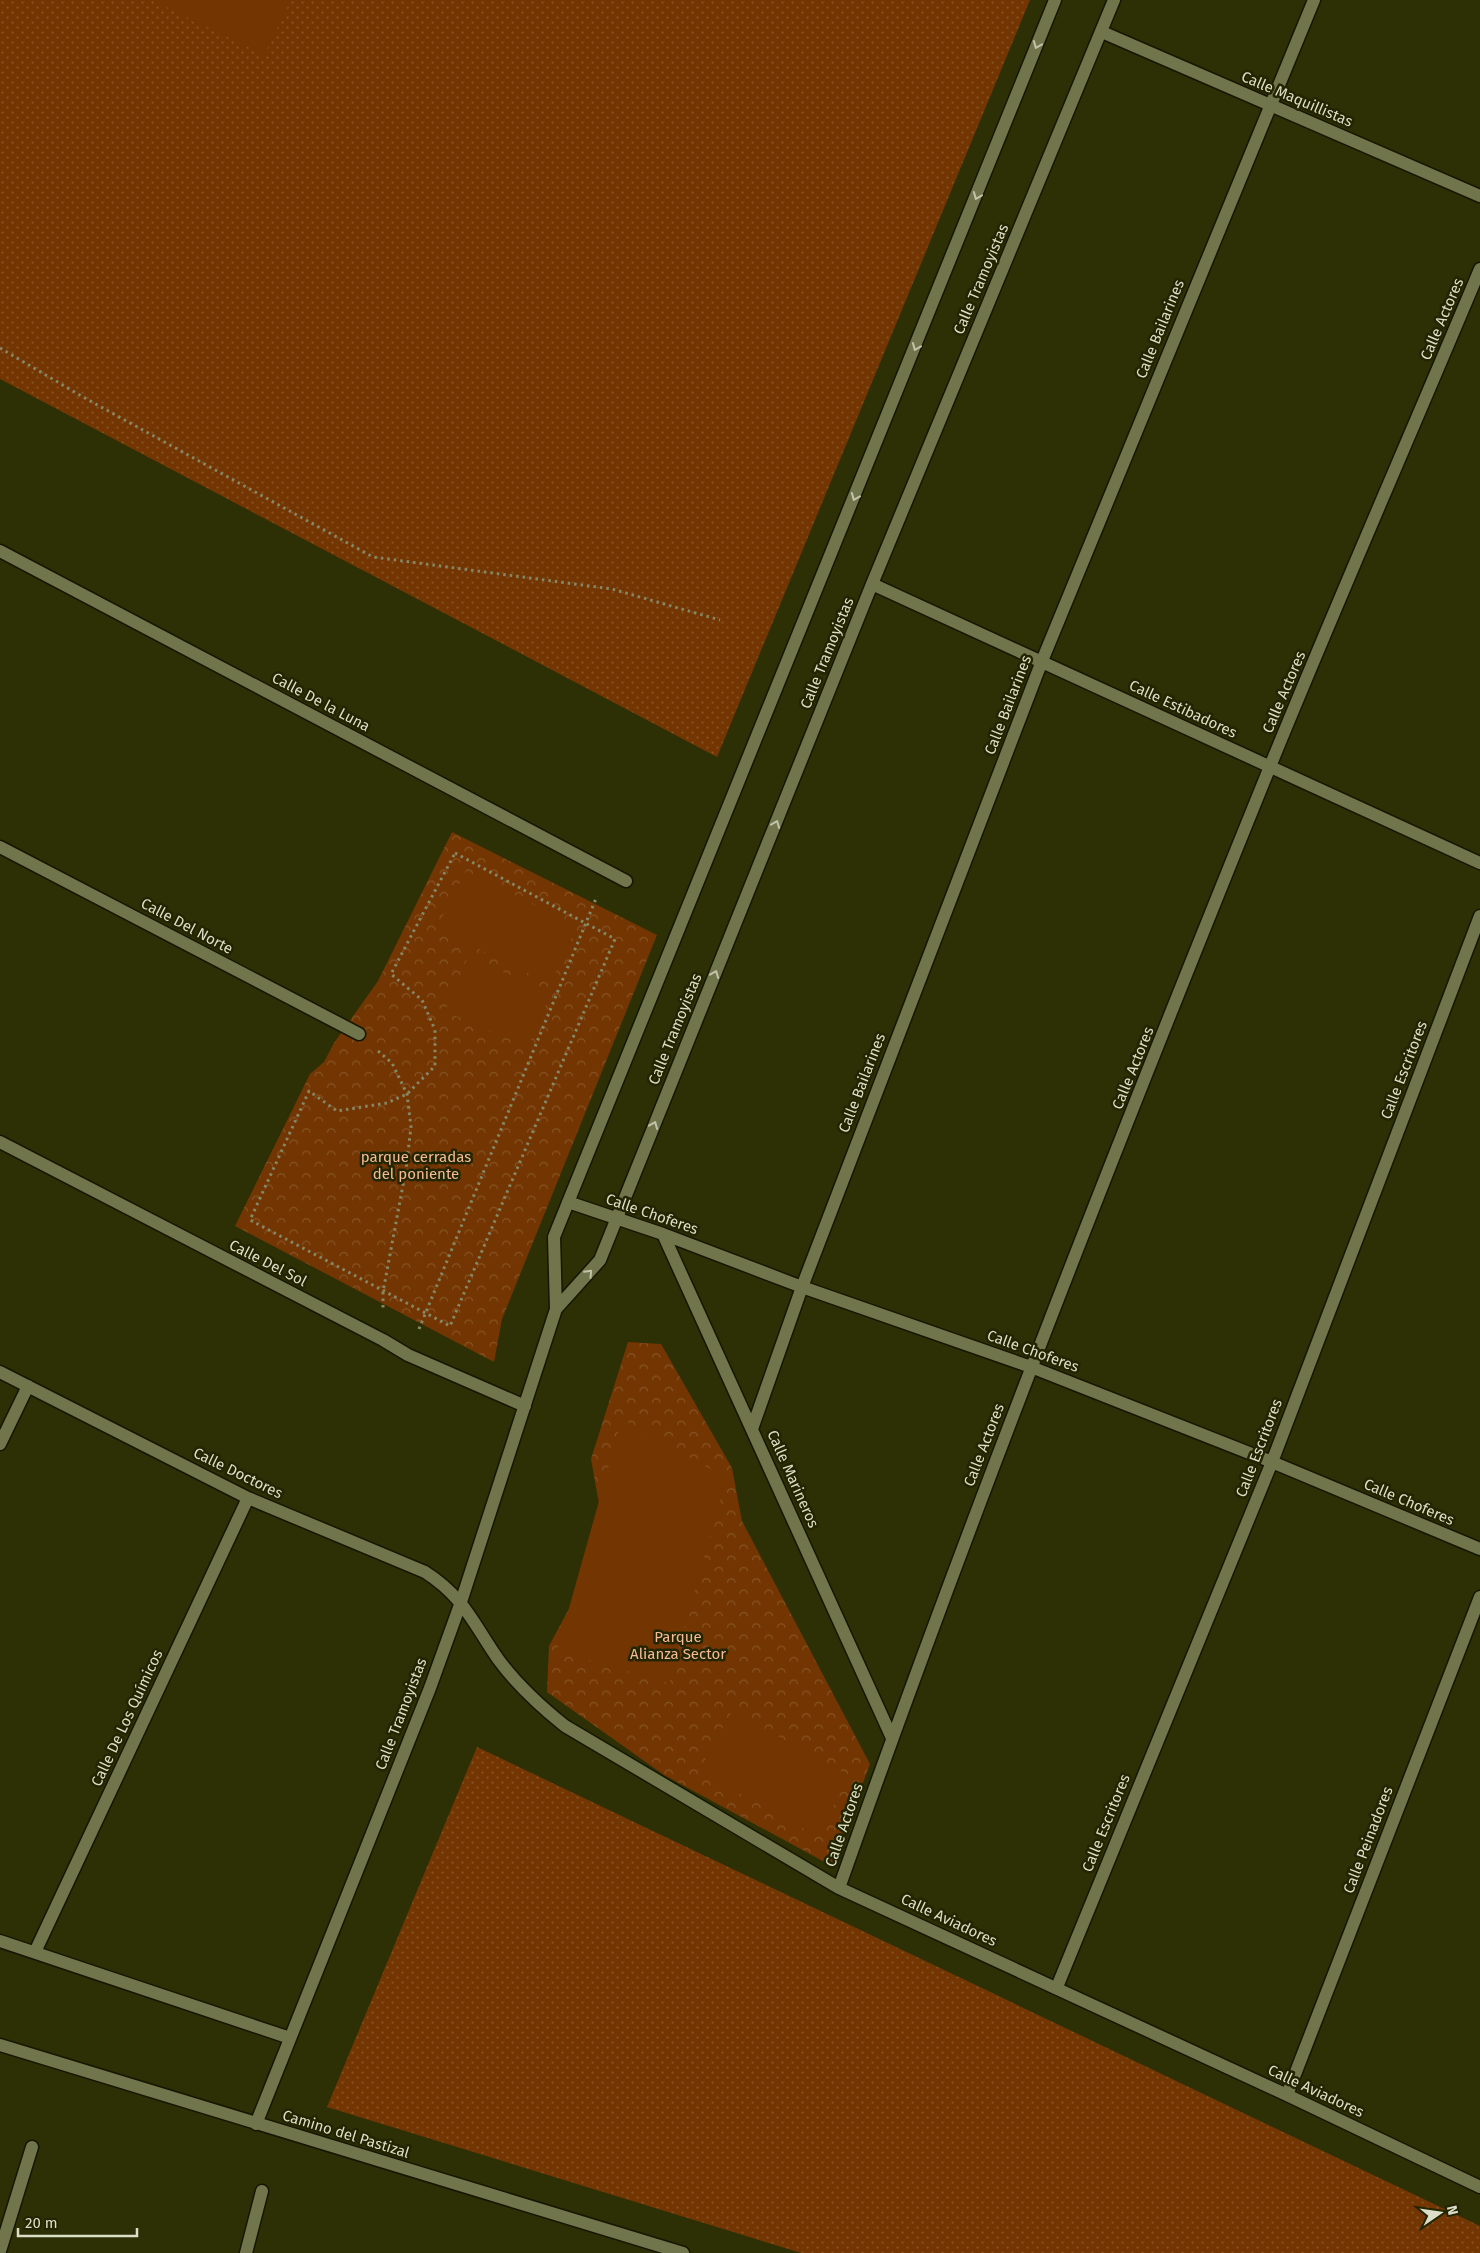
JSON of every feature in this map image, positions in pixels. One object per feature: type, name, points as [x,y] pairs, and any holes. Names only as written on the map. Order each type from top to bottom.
[{"type":"street","name":"Calle Tramoyistas","points":[[256,2124],[426,1697],[461,1602],[556,1309],[554,1237],[938,294],[1055,0]]},
{"type":"street","name":"Calle Tramoyistas","points":[[556,1309],[600,1260],[872,584],[1114,0]]},
{"type":"street","name":"Calle Bailarines","points":[[752,1429],[802,1287],[1042,661],[1314,0]]},
{"type":"street","name":"Calle Maquillistas","points":[[1102,32],[1480,196]]},
{"type":"street","name":"Calle Actores","points":[[839,1888],[892,1738],[1031,1367],[1270,766],[1480,269]]},
{"type":"street","name":"Calle De la Luna","points":[[0,551],[626,882]]},
{"type":"street","name":"Calle Estibadores","points":[[872,584],[1480,863]]},
{"type":"street","name":"Calle Del Norte","points":[[0,847],[359,1034]]},
{"type":"street","name":"Calle Escritores","points":[[1057,1987],[1272,1462],[1480,916]]},
{"type":"street","name":"Calle Del Sol","points":[[0,1142],[383,1340],[408,1355],[525,1406]]},
{"type":"street","name":"Calle Choferes","points":[[568,1202],[663,1234],[802,1287],[1031,1367],[1272,1462],[1480,1549]]},
{"type":"street","name":"Calle Marineros","points":[[663,1234],[892,1738]]},
{"type":"street","name":"Calle Doctores","points":[[0,1372],[248,1498],[425,1572],[444,1584],[461,1602]]},
{"type":"street","points":[[0,1444],[28,1386]]},
{"type":"street","name":"Calle De Los Químicos","points":[[35,1952],[248,1498]]},
{"type":"street","name":"Calle Peinadores","points":[[1287,2095],[1480,1597]]},
{"type":"street","name":"Calle Aviadores","points":[[461,1602],[499,1660],[531,1698],[565,1726],[839,1888],[1057,1987],[1480,2187]]},
{"type":"street","points":[[0,1941],[290,2038]]},
{"type":"street","name":"Camino del Pastizal","points":[[0,2045],[683,2253]]},
{"type":"street","points":[[0,2251],[4,2224],[32,2147]]},
{"type":"street","points":[[246,2253],[262,2191]]},
{"type":"path","points":[[0,348],[83,397],[373,557],[612,589],[720,620]]},
{"type":"path","points":[[455,853],[615,939],[450,1326],[250,1220],[309,1091],[337,1111],[387,1104],[407,1094],[435,1066],[435,1030],[422,1000],[391,974],[455,853]]},
{"type":"path","points":[[408,1355],[607,871]]},
{"type":"path","points":[[359,1034],[392,1063],[407,1094],[410,1128],[406,1169],[383,1292],[383,1340]]},
{"type":"green space","points":[[0,0],[1030,0],[717,757],[0,379]]},
{"type":"green space","points":[[152,0],[291,0],[264,55]]},
{"type":"green space","name":"parque cerradas del poniente","points":[[452,832],[657,935],[502,1319],[494,1362],[235,1226],[310,1074],[324,1062],[334,1043],[378,981]]},
{"type":"green space","points":[[466,871],[577,926],[550,984],[437,928]]},
{"type":"green space","points":[[468,957],[551,993],[528,1047],[445,1011]]},
{"type":"green space","name":"Parque Alianza Sector","points":[[628,1342],[661,1344],[732,1468],[742,1521],[870,1764],[832,1866],[664,1775],[547,1692],[549,1646],[585,1579],[601,1515],[591,1459]]},
{"type":"green space","points":[[622,1419],[726,1478],[669,1683],[557,1651]]},
{"type":"green space","points":[[732,1711],[850,1776],[817,1836],[699,1771]]},
{"type":"green space","points":[[477,1747],[1480,2226],[1480,2253],[801,2253],[327,2107]]}]
